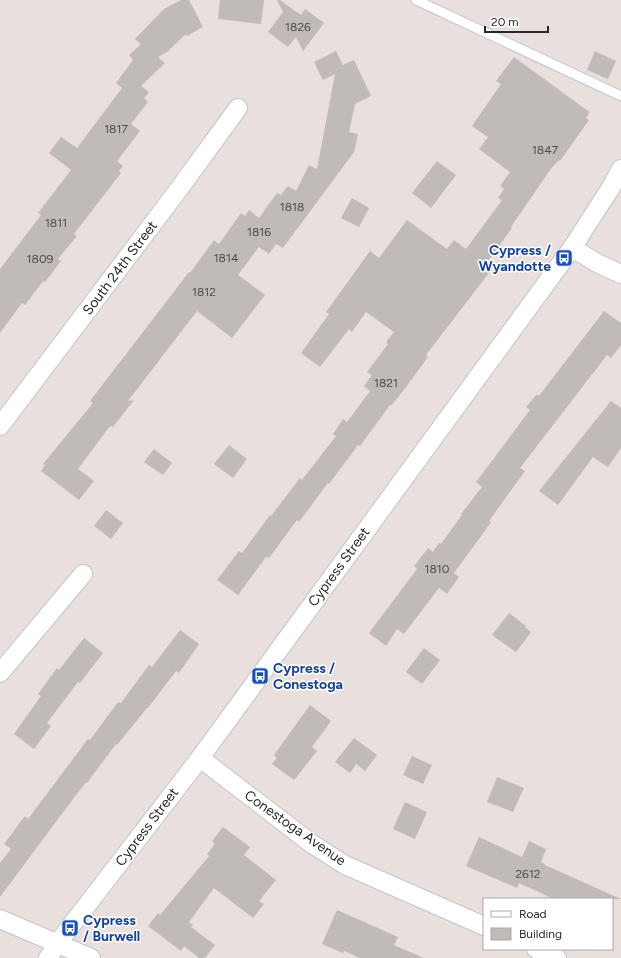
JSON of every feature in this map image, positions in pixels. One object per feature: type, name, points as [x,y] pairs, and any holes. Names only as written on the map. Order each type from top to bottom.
[{"type":"street","name":"South 24th Street","points":[[0,426],[176,194],[238,108]]},
{"type":"street","name":"Cypress Street","points":[[53,951],[200,758],[572,248],[610,189],[621,168]]},
{"type":"street","points":[[572,248],[599,264],[621,274]]},
{"type":"street","points":[[0,674],[83,574]]},
{"type":"street","name":"Conestoga Avenue","points":[[200,758],[306,839],[345,865],[483,926]]},
{"type":"street","points":[[0,919],[53,951],[92,958]]},
{"type":"street","points":[[538,950],[557,958]]},
{"type":"lane","points":[[416,0],[621,96]]},
{"type":"building","points":[[181,0],[189,0],[203,27],[187,36],[186,34],[167,52],[158,57],[165,63],[141,86],[149,92],[144,98],[148,102],[131,124],[140,131],[117,161],[123,166],[119,171],[121,173],[74,234],[77,236],[58,259],[61,261],[45,282],[43,281],[25,305],[22,303],[0,333],[0,269],[41,215],[38,213],[71,170],[49,153],[61,137],[77,148],[122,88],[116,83],[133,60],[129,55],[141,44],[135,39],[164,9]]},
{"type":"building","points":[[220,0],[264,0],[261,24],[218,19]]},
{"type":"building","points":[[277,0],[280,0],[301,15],[305,9],[324,23],[303,51],[296,37],[288,47],[268,32],[283,12]]},
{"type":"building","points":[[336,51],[343,65],[354,60],[371,96],[355,104],[349,132],[358,134],[354,152],[283,248],[276,244],[269,254],[259,247],[238,275],[265,295],[232,338],[197,311],[128,401],[134,400],[113,427],[110,426],[78,469],[94,481],[79,500],[41,471],[45,465],[43,464],[93,403],[90,401],[214,240],[219,244],[241,213],[245,216],[249,210],[259,218],[277,193],[281,195],[288,186],[296,191],[309,165],[317,169],[335,74],[323,80],[314,62]]},
{"type":"building","points":[[595,51],[616,61],[608,79],[587,70]]},
{"type":"building","points":[[514,57],[590,112],[586,118],[589,120],[560,161],[559,160],[550,170],[511,227],[512,228],[486,264],[492,269],[426,355],[428,357],[403,391],[391,406],[390,405],[360,446],[358,445],[299,522],[297,520],[269,558],[266,557],[238,595],[217,580],[239,551],[242,553],[300,478],[302,480],[336,436],[333,434],[343,419],[347,422],[370,391],[364,386],[372,375],[367,372],[388,344],[386,342],[394,332],[366,312],[352,332],[349,329],[320,367],[301,353],[329,314],[326,312],[370,251],[379,258],[407,220],[447,249],[454,240],[466,249],[502,200],[498,198],[504,189],[500,186],[510,172],[479,149],[488,137],[472,126],[501,84],[496,81]]},
{"type":"building","points":[[437,161],[456,175],[431,208],[412,193]]},
{"type":"building","points":[[352,198],[369,208],[359,227],[341,218]]},
{"type":"building","points":[[604,311],[621,323],[621,345],[611,358],[607,355],[520,468],[525,471],[489,521],[491,522],[454,573],[459,577],[447,594],[439,588],[404,634],[397,629],[386,646],[369,633],[417,569],[414,566],[428,548],[433,552],[439,543],[441,544],[462,515],[461,514],[482,487],[476,482],[530,410],[526,407],[537,394],[539,396]]},
{"type":"building","points":[[611,401],[621,408],[621,448],[608,467],[593,457],[558,505],[539,491]]},
{"type":"building","points":[[229,445],[247,459],[233,478],[214,464]]},
{"type":"building","points":[[154,449],[172,463],[163,475],[144,462]]},
{"type":"building","points":[[106,510],[123,523],[111,539],[94,526]]},
{"type":"building","points":[[509,613],[526,626],[525,627],[531,632],[516,652],[492,635]]},
{"type":"building","points":[[180,630],[199,644],[179,673],[176,671],[148,708],[117,745],[116,744],[87,783],[86,782],[0,897],[0,863],[11,849],[4,844],[25,816],[28,819],[88,739],[90,740],[118,702],[121,703],[149,665],[152,667]]},
{"type":"building","points":[[84,638],[103,653],[80,683],[78,682],[47,723],[51,726],[34,749],[14,734],[41,696],[38,694],[57,668],[59,670]]},
{"type":"building","points":[[424,648],[440,660],[422,684],[406,672]]},
{"type":"building","points":[[310,705],[331,721],[312,747],[317,751],[294,780],[272,764],[277,758],[274,755]]},
{"type":"building","points":[[354,738],[377,755],[365,771],[356,764],[350,773],[335,762]]},
{"type":"building","points":[[412,756],[432,765],[423,784],[403,775]]},
{"type":"building","points":[[497,777],[524,788],[513,812],[487,802]]},
{"type":"building","points":[[405,802],[427,812],[415,839],[393,829]]},
{"type":"building","points":[[223,827],[250,847],[244,855],[276,880],[259,901],[264,904],[253,918],[214,888],[189,922],[193,925],[191,927],[215,945],[205,958],[199,958],[184,946],[181,951],[148,926],[158,913],[160,915],[209,856],[207,854],[215,844],[212,841]]},
{"type":"building","points":[[479,837],[522,857],[529,841],[546,849],[541,862],[545,865],[621,899],[552,898],[519,883],[517,888],[466,866]]},
{"type":"building","points":[[337,910],[398,937],[394,945],[424,958],[360,958],[322,944]]},
{"type":"place","name":"Cypress / Wyandotte","points":[[564,258]]},
{"type":"place","name":"Cypress / Conestoga","points":[[260,676]]},
{"type":"place","name":"Cypress / Burwell","points":[[70,928]]}]
